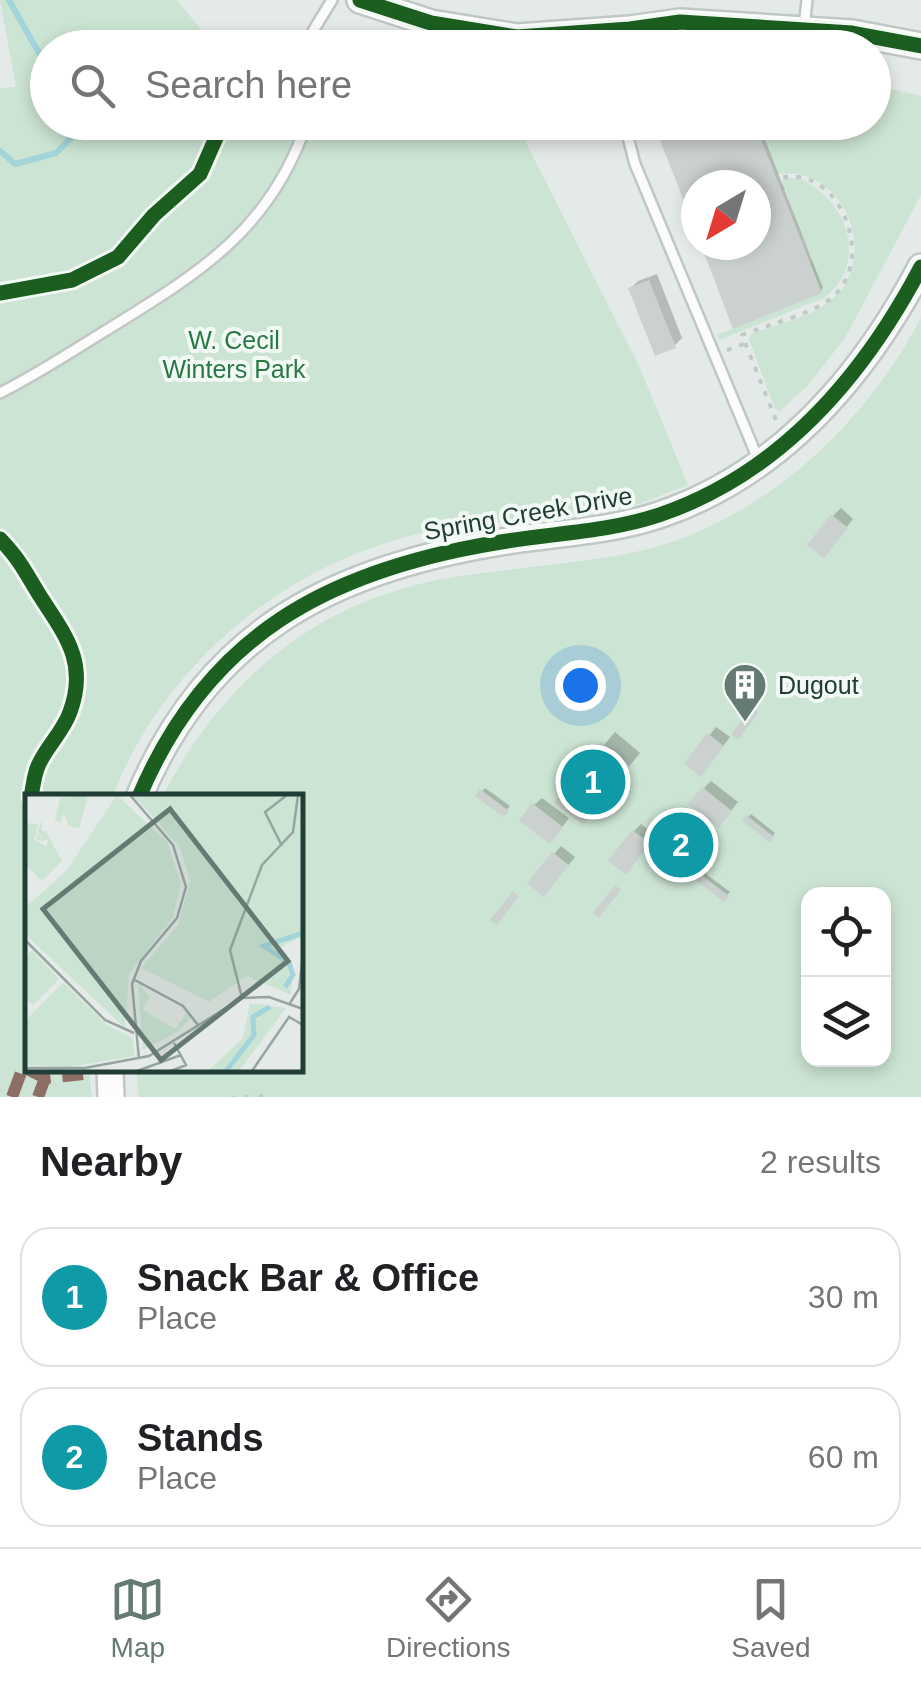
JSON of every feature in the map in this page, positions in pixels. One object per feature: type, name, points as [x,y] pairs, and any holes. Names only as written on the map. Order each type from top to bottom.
[{"type":"street","points":[[360,0],[431,22],[477,30]]},
{"type":"street","points":[[654,30],[680,22],[804,30]]},
{"type":"street","points":[[891,39],[921,46]]},
{"type":"street","name":"Spring Creek Drive","points":[[140,794],[162,749],[200,690],[229,660],[292,610],[349,581],[418,557],[579,533],[661,514],[708,494],[760,463],[818,414],[848,382],[874,348],[921,267]]},
{"type":"street","points":[[110,1072],[111,1097]]},
{"type":"lane","points":[[314,30],[332,0]]},
{"type":"lane","points":[[804,30],[807,0]]},
{"type":"lane","points":[[0,394],[146,306],[222,254],[256,218],[301,140]]},
{"type":"lane","points":[[629,140],[741,425],[760,463]]},
{"type":"path","points":[[776,178],[800,176],[816,183],[842,210],[854,248],[848,275],[827,301],[742,335],[776,420]]},
{"type":"green space","name":"W. Cecil Winters Park","points":[[0,0],[177,0],[201,30],[30,30],[30,140],[525,140],[640,368],[688,485],[598,513],[469,525],[418,534],[367,549],[319,571],[274,597],[195,665],[162,705],[134,749],[113,794],[25,794],[25,1072],[89,1072],[92,1097],[0,1097],[0,88],[16,87]]},
{"type":"green space","points":[[891,89],[921,96],[921,195],[845,338],[808,385],[780,411],[775,409],[749,339],[751,334],[809,314],[829,302],[849,276],[854,255],[847,213],[835,196],[819,182],[800,174],[777,174],[764,140],[891,140]]},
{"type":"green space","points":[[782,180],[814,186],[841,217],[849,246],[844,274],[824,298],[719,340],[717,335],[821,293],[810,264],[812,258],[786,190],[782,189]]},
{"type":"green space","points":[[921,318],[921,1097],[139,1097],[136,1072],[302,1072],[302,794],[164,794],[207,725],[263,665],[330,618],[409,587],[448,578],[601,558],[686,537],[759,499],[792,475],[851,419],[900,354]]},
{"type":"building","points":[[660,140],[761,140],[822,293],[733,329],[707,260],[771,260],[771,170],[681,170],[681,194]]},
{"type":"building","points":[[649,280],[676,348],[655,356],[628,288]]},
{"type":"building","points":[[831,514],[848,528],[824,558],[807,545]]},
{"type":"building","name":"Dugout","points":[[752,707],[759,712],[738,740],[731,734]]},
{"type":"building","points":[[707,733],[724,746],[701,777],[684,763]]},
{"type":"building","points":[[601,742],[630,766],[583,825],[554,803],[564,789],[557,784],[569,769],[576,775]]},
{"type":"building","points":[[702,787],[732,811],[719,828],[688,804]]},
{"type":"building","points":[[480,789],[509,811],[503,817],[475,796]]},
{"type":"building","points":[[532,803],[563,827],[550,844],[519,821]]},
{"type":"building","points":[[746,815],[774,837],[770,842],[742,821]]},
{"type":"building","points":[[672,824],[704,849],[689,867],[658,842]]},
{"type":"building","points":[[632,830],[650,843],[626,875],[608,861]]},
{"type":"building","points":[[552,852],[569,865],[544,897],[527,883]]},
{"type":"building","points":[[700,874],[729,896],[724,902],[696,880]]},
{"type":"building","points":[[615,885],[621,890],[599,918],[593,913]]},
{"type":"building","points":[[513,891],[519,896],[497,925],[490,920]]},
{"type":"waterway","points":[[9,0],[30,37]]},
{"type":"waterway","points":[[0,151],[15,164],[56,153],[69,140]]},
{"type":"marked path","points":[[12,1097],[25,1068]]},
{"type":"marked path","points":[[33,1072],[45,1078],[83,1074]]},
{"type":"marked path","points":[[38,1097],[45,1078]]},
{"type":"cycle path","points":[[360,0],[431,23],[474,30]]},
{"type":"cycle path","points":[[616,30],[680,22],[805,30]]},
{"type":"cycle path","points":[[891,40],[921,46]]},
{"type":"cycle path","points":[[0,293],[72,280],[118,257],[154,215],[200,174],[215,140]]},
{"type":"cycle path","points":[[140,794],[167,741],[200,693],[237,653],[280,620],[327,593],[435,555],[639,521],[703,497],[743,474],[780,448],[845,383],[898,308],[921,267]]},
{"type":"cycle path","points":[[0,539],[18,560],[58,624],[72,651],[77,679],[70,712],[38,766],[32,794]]},
{"type":"place","name":"Dugout","points":[[745,723]]},
{"type":"place","name":"Snack Bar & Office","points":[[593,782]]},
{"type":"place","name":"Stands","points":[[681,845]]}]
